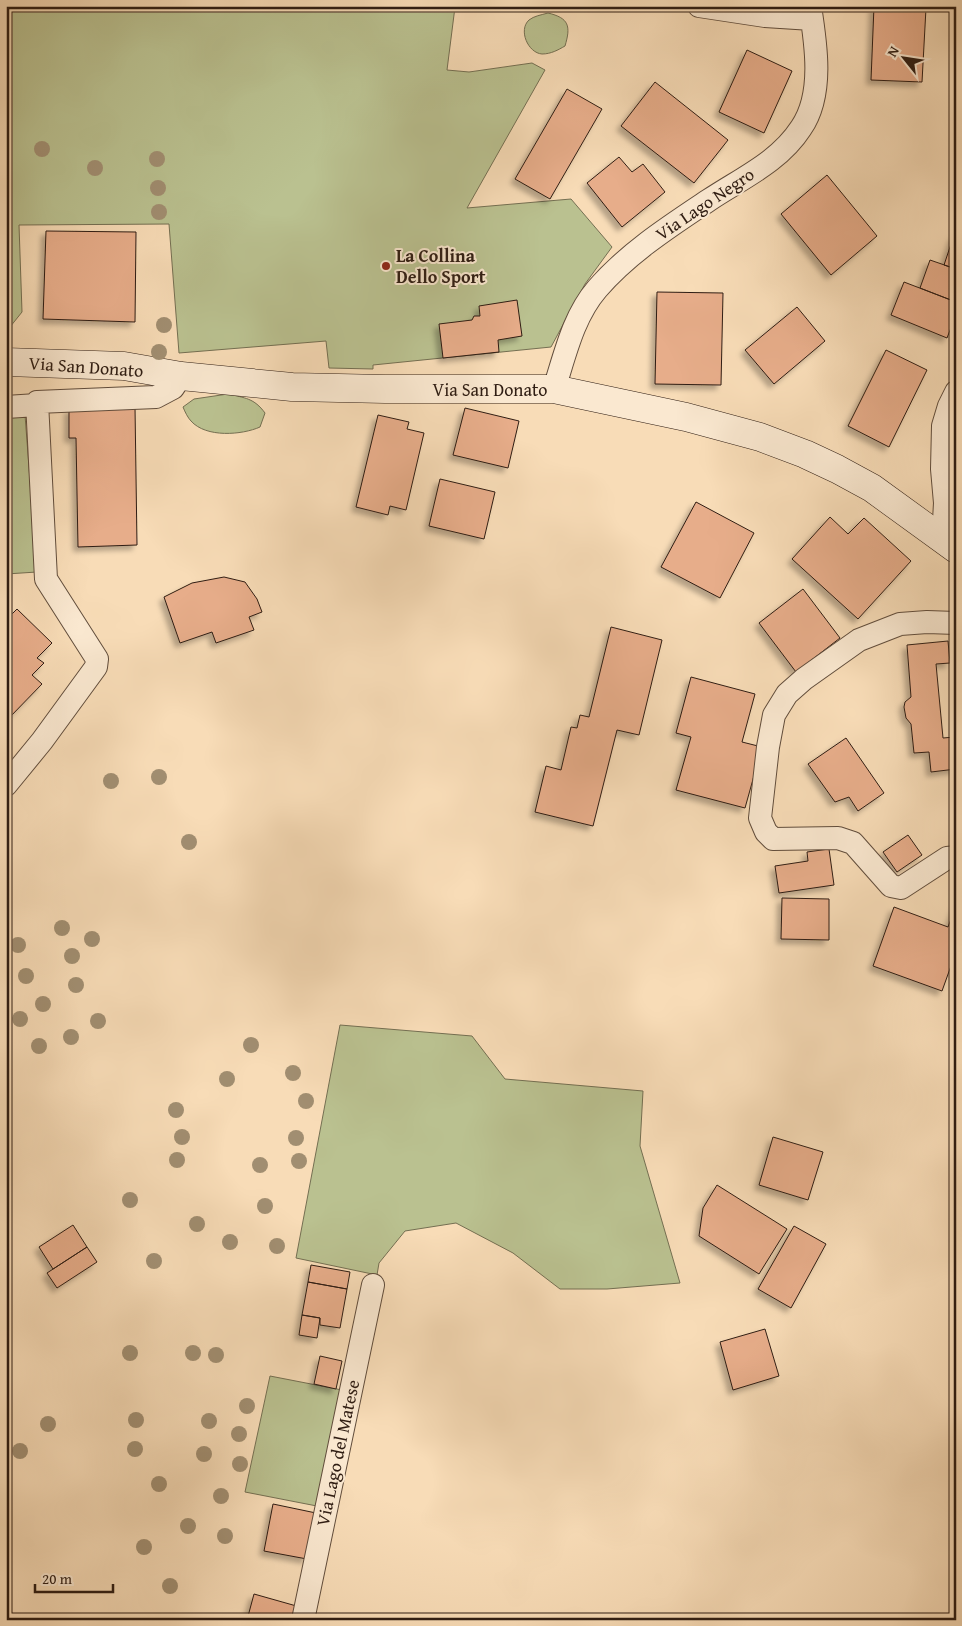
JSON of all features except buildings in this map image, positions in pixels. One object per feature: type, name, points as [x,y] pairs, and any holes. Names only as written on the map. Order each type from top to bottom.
[{"type":"street","points":[[699,6],[765,16],[811,12]]},
{"type":"street","name":"Via Lago Negro","points":[[554,389],[577,318],[596,290],[639,249],[709,200],[778,156],[802,128],[809,112],[816,80],[816,54],[811,12]]},
{"type":"street","name":"Via San Donato","points":[[6,362],[124,366],[181,376],[292,387],[554,389],[686,417],[760,437],[796,450],[872,488],[949,544]]},
{"type":"street","points":[[6,407],[37,405],[37,402],[156,397],[173,388],[181,376]]},
{"type":"street","name":"Via San Donato","points":[[949,544],[942,469],[943,426],[949,406],[956,392]]},
{"type":"street","points":[[6,785],[42,741],[96,667],[97,659],[46,579],[37,405]]},
{"type":"street","points":[[956,623],[927,622],[900,624],[859,640],[804,679],[787,694],[774,716],[768,747],[760,818],[766,832],[773,839],[838,838],[853,843],[891,886],[901,888],[947,858],[956,857]]},
{"type":"street","name":"Via Lago del Matese","points":[[303,1620],[373,1285]]},
{"type":"green space","points":[[6,6],[455,7],[447,70],[469,72],[532,63],[545,70],[467,208],[571,199],[612,247],[585,284],[551,347],[373,365],[373,369],[329,368],[326,341],[179,353],[169,224],[19,225],[22,312],[6,332]]},
{"type":"green space","points":[[548,13],[560,17],[567,24],[568,33],[565,46],[551,53],[537,53],[526,40],[524,29],[529,20]]},
{"type":"green space","points":[[228,394],[249,399],[261,408],[265,413],[260,427],[234,433],[206,430],[191,421],[183,407],[194,399]]},
{"type":"green space","points":[[25,415],[37,572],[6,574],[6,416]]},
{"type":"green space","points":[[340,1025],[472,1036],[505,1079],[643,1091],[640,1146],[680,1283],[607,1289],[560,1289],[513,1253],[456,1223],[405,1231],[379,1263],[377,1275],[296,1258]]},
{"type":"green space","points":[[270,1376],[347,1391],[322,1507],[245,1492]]},
{"type":"place","name":"La Collina Dello Sport","points":[[386,266]]}]
